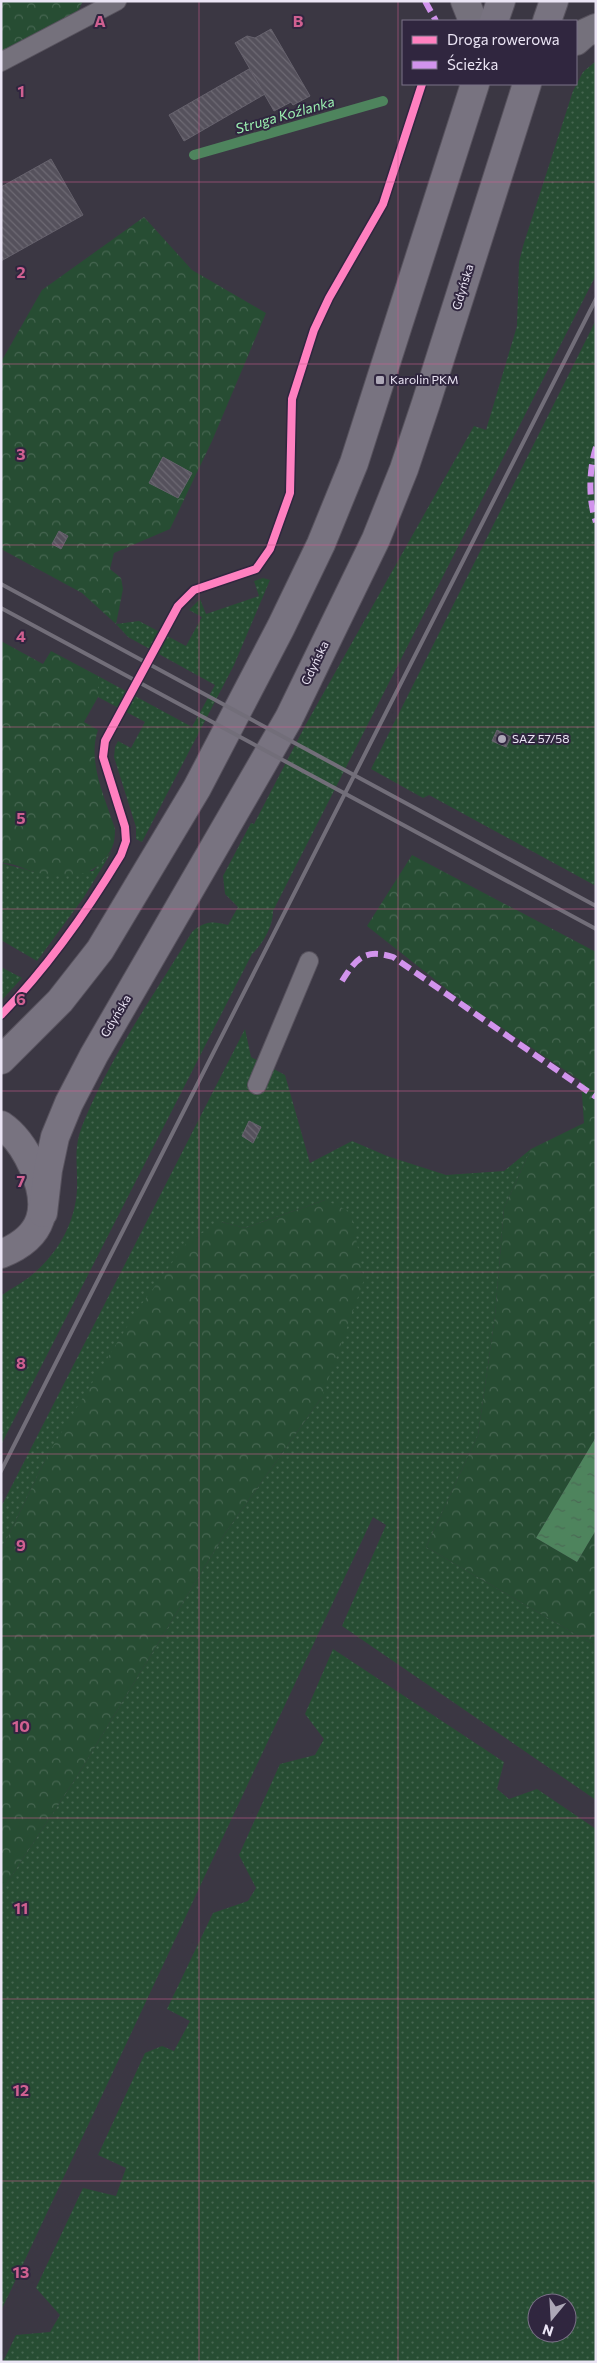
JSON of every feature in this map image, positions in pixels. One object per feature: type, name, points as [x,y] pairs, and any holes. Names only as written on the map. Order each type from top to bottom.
[{"type":"main road","points":[[494,20],[501,1]]},
{"type":"main road","points":[[547,20],[554,1]]},
{"type":"main road","points":[[1,1060],[60,1001],[100,950],[197,788],[321,544],[354,463],[475,85]]},
{"type":"main road","name":"Gdyńska","points":[[43,1213],[51,1154],[69,1103],[94,1055],[289,718],[376,539],[404,469],[426,403],[527,85]]},
{"type":"main road","points":[[1,1124],[16,1138],[28,1156],[40,1184],[43,1213],[30,1237],[1,1264]]},
{"type":"main road","points":[[1,1254],[20,1245],[30,1237]]},
{"type":"street","points":[[465,1],[472,20]]},
{"type":"street","points":[[577,40],[585,33],[596,28]]},
{"type":"lane","points":[[1,62],[117,1]]},
{"type":"lane","points":[[257,1085],[309,961]]},
{"type":"green space","points":[[1,1],[83,1],[78,11],[1,54]]},
{"type":"green space","points":[[596,61],[596,275],[273,911],[273,917],[267,934],[252,954],[1,1445],[1,1296],[42,1266],[64,1236],[76,1202],[78,1138],[108,1071],[192,932],[209,923],[228,925],[238,907],[225,894],[223,876],[251,823],[254,824],[305,726],[474,426],[486,430],[517,326],[519,262],[523,246],[573,91],[583,72]]},
{"type":"green space","points":[[144,217],[192,270],[266,313],[212,441],[170,529],[114,553],[110,569],[121,578],[123,589],[116,624],[82,593],[1,549],[1,362],[42,290]]},
{"type":"green space","points":[[596,320],[596,886],[429,795],[423,798],[371,769]]},
{"type":"green space","points":[[263,578],[270,580],[234,665],[142,842],[136,839],[136,827],[114,757],[118,741],[131,748],[145,722],[98,697],[98,676],[192,727],[215,685],[128,637],[116,624],[139,621],[186,646],[202,617],[189,610],[200,599],[206,614],[259,596],[254,581]]},
{"type":"green space","points":[[1,641],[43,664],[51,651],[98,676],[98,697],[84,722],[98,730],[95,742],[96,767],[102,792],[115,829],[115,835],[108,855],[94,869],[77,875],[58,876],[31,871],[13,864],[1,863]]},
{"type":"green space","points":[[112,851],[84,897],[37,961],[1,940],[1,863],[35,872],[93,871]]},
{"type":"green space","points":[[412,855],[596,952],[596,1437],[536,1538],[577,1562],[596,1530],[596,1646],[426,1547],[478,1435],[495,1316],[504,1208],[531,1149],[584,1123],[581,1081],[462,1001],[367,926]]},
{"type":"green space","points":[[1,967],[22,978],[1,1001]]},
{"type":"green space","points":[[245,1029],[251,1057],[285,1075],[310,1163],[352,1141],[387,1156],[446,1175],[504,1171],[531,1149],[504,1208],[495,1316],[478,1435],[426,1547],[596,1646],[596,1800],[342,1626],[386,1525],[373,1517],[1,2311],[1,1892],[76,1778],[226,1532],[322,1397],[325,1200],[245,1228],[222,1222],[48,1454],[1,1551],[1,1507]]},
{"type":"green space","points":[[325,1200],[351,1212],[364,1280],[322,1397],[226,1532],[76,1778],[1,1892],[1,1551],[48,1454],[138,1309],[188,1241],[222,1222],[245,1228]]},
{"type":"green space","points":[[333,1649],[504,1762],[497,1789],[509,1799],[537,1789],[596,1829],[596,2362],[3,2362],[16,2335],[50,2332],[60,2315],[36,2288],[83,2188],[116,2196],[126,2168],[98,2155],[145,2053],[162,2046],[174,2051],[190,2021],[167,2009],[213,1913],[248,1901],[256,1888],[239,1855],[280,1764],[315,1755],[324,1739],[305,1714]]},
{"type":"water","points":[[596,1437],[596,1530],[577,1562],[536,1538]]},
{"type":"building","points":[[271,29],[310,96],[293,105],[291,102],[274,111],[235,43],[247,36],[255,38]]},
{"type":"building","points":[[249,69],[265,94],[184,141],[169,115]]},
{"type":"building","points":[[51,159],[83,215],[1,261],[1,187]]},
{"type":"building","points":[[163,457],[192,473],[178,498],[149,483]]},
{"type":"building","points":[[59,531],[68,536],[61,549],[52,544]]},
{"type":"building","name":"SAZ 57/58","points":[[497,730],[511,737],[506,747],[492,741]]},
{"type":"building","points":[[249,1121],[261,1127],[253,1143],[242,1136]]},
{"type":"waterway","name":"Struga Koźlanka","points":[[194,155],[383,101]]},
{"type":"railway","points":[[1,1471],[596,299]]},
{"type":"railway","points":[[1,584],[596,906]]},
{"type":"railway","points":[[1,608],[596,929]]},
{"type":"marked path","points":[[425,1],[435,20]]},
{"type":"marked path","points":[[596,447],[590,484],[593,513],[596,522]]},
{"type":"marked path","points":[[342,981],[362,957],[375,954],[393,957],[596,1097]]},
{"type":"cycle path","points":[[1,1015],[35,978],[66,939],[121,855],[126,841],[125,827],[103,757],[105,741],[178,606],[194,590],[256,569],[270,549],[290,493],[292,399],[314,330],[329,298],[383,204],[422,85]]},
{"type":"place","name":"Karolin PKM","points":[[380,380]]},
{"type":"place","name":"SAZ 57/58","points":[[502,739]]}]
